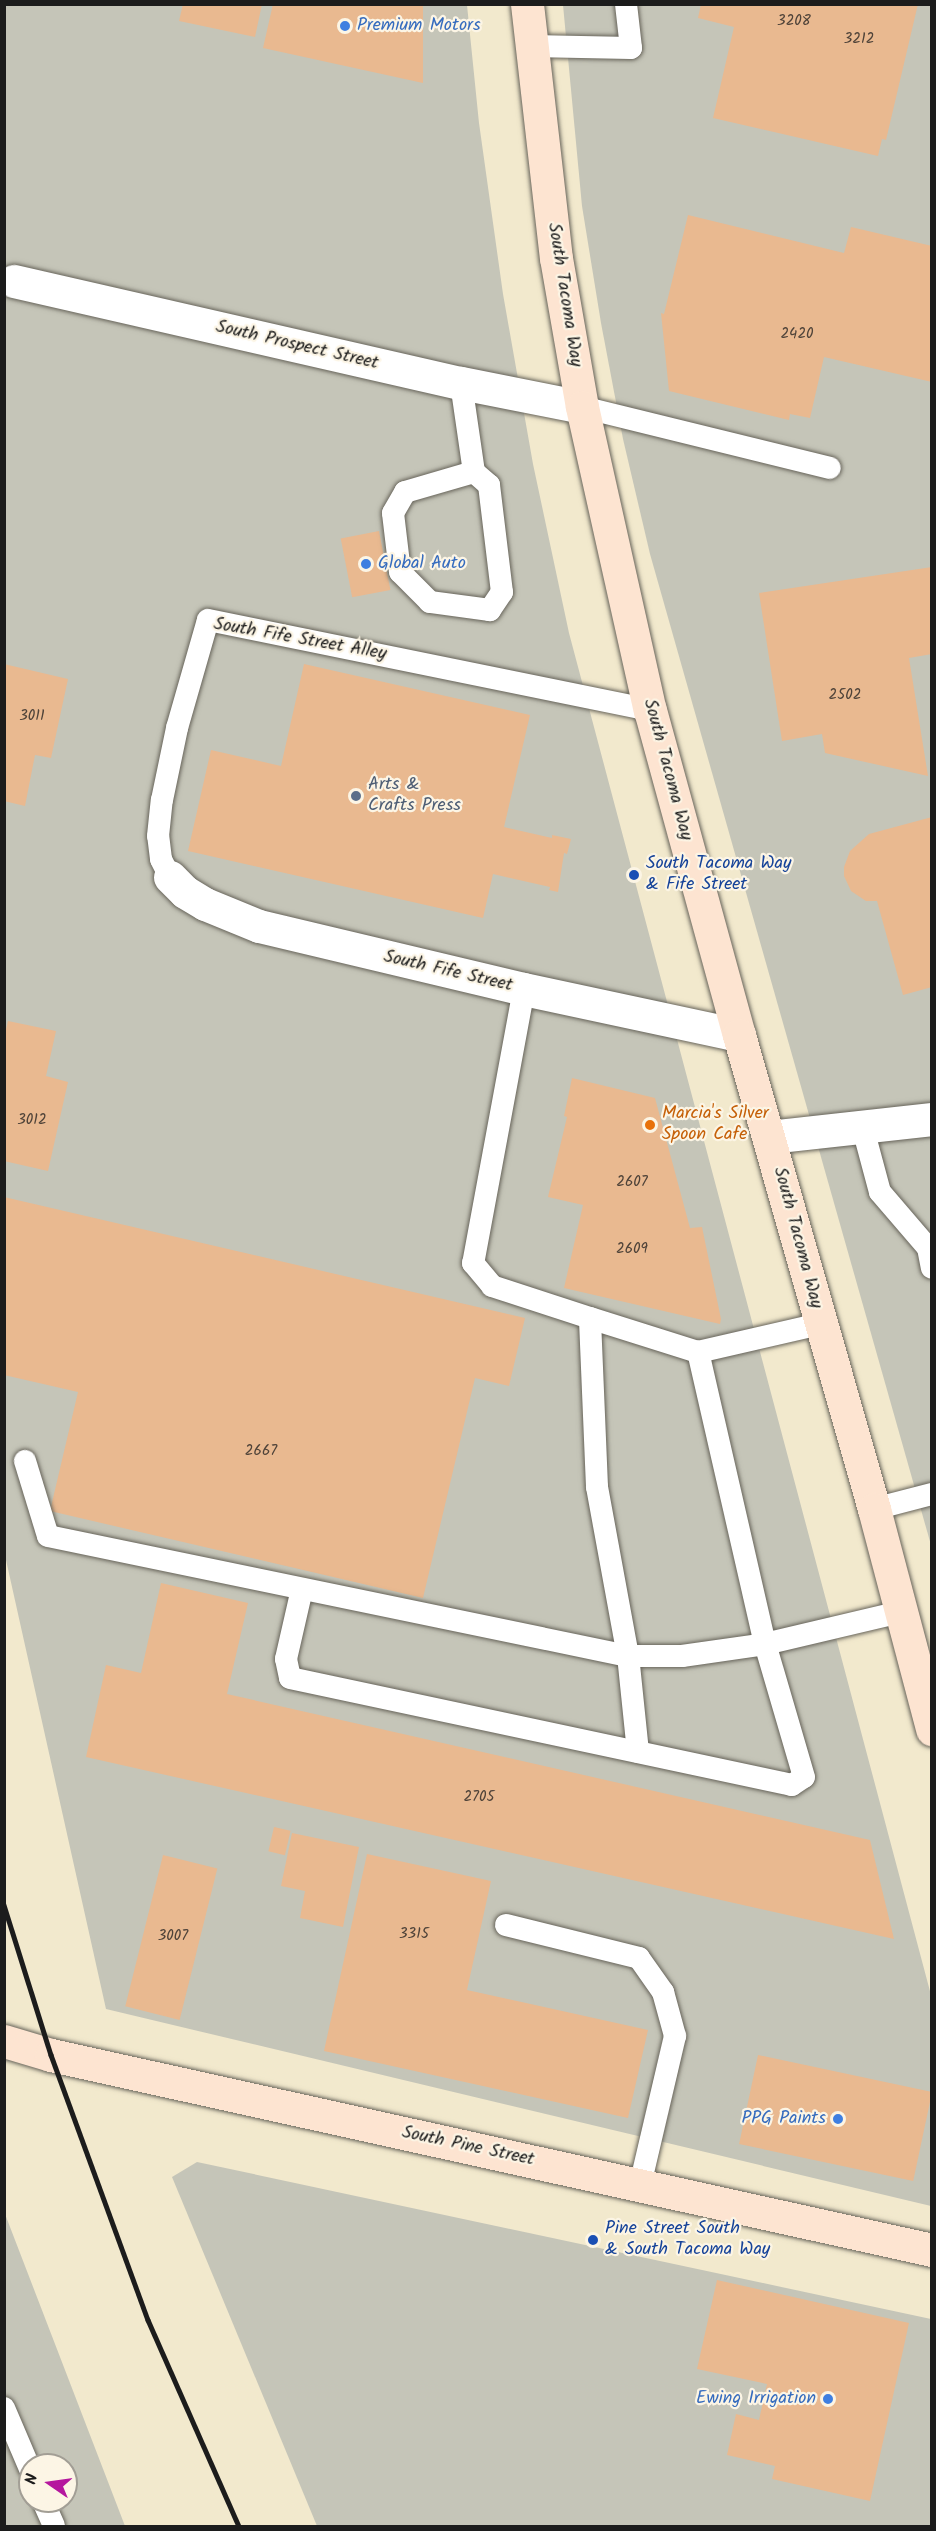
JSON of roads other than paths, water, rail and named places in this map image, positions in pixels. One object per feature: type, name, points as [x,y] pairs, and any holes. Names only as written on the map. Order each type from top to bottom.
[{"type":"main road","name":"South Tacoma Way","points":[[527,4],[556,258],[582,407],[650,710],[820,1324],[874,1509],[932,1729]]},
{"type":"main road","name":"South Pine Street","points":[[4,2042],[51,2055],[932,2250]]},
{"type":"street","name":"South Prospect Street","points":[[14,281],[461,383],[582,407]]},
{"type":"street","name":"South Fife Street","points":[[170,877],[185,892],[205,904],[259,926],[524,989],[739,1035]]},
{"type":"street","points":[[769,1137],[932,1119]]},
{"type":"lane","points":[[531,46],[631,48],[626,4]]},
{"type":"lane","points":[[461,383],[474,472],[489,485],[502,592],[490,610],[430,602],[400,572],[397,548],[393,513],[405,492],[474,472]]},
{"type":"lane","points":[[582,407],[830,468]]},
{"type":"lane","name":"South Fife Street Alley","points":[[170,877],[161,859],[158,836],[162,800],[177,728],[208,620],[650,710]]},
{"type":"lane","points":[[524,989],[473,1263],[492,1286],[698,1352],[820,1324]]},
{"type":"lane","points":[[862,1125],[880,1191],[928,1248],[932,1268]]},
{"type":"lane","points":[[590,1318],[597,1487],[628,1656],[638,1752]]},
{"type":"lane","points":[[302,1589],[286,1659],[290,1678],[792,1785],[804,1777],[765,1644],[698,1352]]},
{"type":"lane","points":[[25,1461],[48,1536],[628,1656],[682,1656],[765,1644],[900,1612]]},
{"type":"lane","points":[[874,1509],[932,1494]]},
{"type":"lane","points":[[506,1925],[639,1958],[663,1992],[675,2036],[640,2185]]},
{"type":"lane","points":[[4,2408],[23,2453]]},
{"type":"railway","points":[[4,1905],[51,2055],[148,2320],[239,2526]]},
{"type":"place","name":"Premium Motors","points":[[345,26]]},
{"type":"place","name":"Global Auto","points":[[366,564]]},
{"type":"place","name":"Arts & Crafts Press","points":[[356,796]]},
{"type":"place","name":"South Tacoma Way & Fife Street","points":[[634,875]]},
{"type":"place","name":"Marcia's Silver Spoon Cafe","points":[[650,1125]]},
{"type":"place","name":"PPG Paints","points":[[838,2119]]},
{"type":"place","name":"Pine Street South & South Tacoma Way","points":[[593,2240]]},
{"type":"place","name":"Ewing Irrigation","points":[[828,2399]]}]
